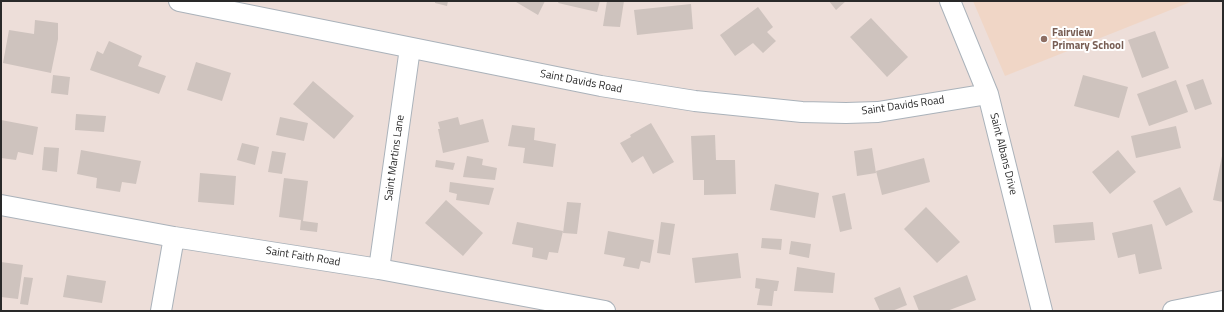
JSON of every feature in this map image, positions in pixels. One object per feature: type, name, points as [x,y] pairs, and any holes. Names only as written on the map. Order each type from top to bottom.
[{"type":"street","name":"Saint Davids Road","points":[[179,1],[608,87],[695,101],[802,112],[878,112],[988,94]]},
{"type":"street","name":"Saint Albans Drive","points":[[950,1],[988,94],[1042,311]]},
{"type":"street","name":"Saint Martins Lane","points":[[379,269],[410,48]]},
{"type":"street","name":"Saint Faith Road","points":[[1,205],[174,237],[379,269],[606,311]]},
{"type":"street","points":[[161,311],[174,237]]},
{"type":"street","points":[[1173,311],[1223,301]]},
{"type":"shaded area","name":"Fairview Primary School","points":[[973,1],[1193,1],[1005,76]]},
{"type":"building","points":[[435,1],[448,1],[447,6],[435,3]]},
{"type":"building","points":[[545,1],[538,15],[516,2]]},
{"type":"building","points":[[559,1],[600,1],[597,12],[558,3]]},
{"type":"building","points":[[607,1],[624,1],[620,27],[603,26]]},
{"type":"building","points":[[829,1],[846,1],[836,10]]},
{"type":"building","points":[[691,4],[693,29],[637,35],[634,10]]},
{"type":"building","points":[[758,7],[773,27],[767,32],[776,41],[763,53],[753,43],[735,56],[720,35]]},
{"type":"building","points":[[871,18],[908,57],[887,77],[850,37]]},
{"type":"building","points":[[35,20],[58,23],[58,39],[51,73],[3,63],[9,30],[34,34]]},
{"type":"building","points":[[1155,31],[1169,68],[1142,78],[1128,40]]},
{"type":"building","points":[[109,41],[142,56],[138,66],[166,76],[159,94],[90,70],[97,51],[103,54]]},
{"type":"building","points":[[196,62],[231,73],[222,101],[187,90]]},
{"type":"building","points":[[53,75],[70,77],[68,95],[51,93]]},
{"type":"building","points":[[1083,75],[1128,87],[1119,118],[1074,106]]},
{"type":"building","points":[[1203,79],[1212,104],[1195,110],[1186,85]]},
{"type":"building","points":[[1176,80],[1188,112],[1149,126],[1137,94]]},
{"type":"building","points":[[313,81],[354,116],[334,139],[293,104]]},
{"type":"building","points":[[76,114],[106,116],[104,132],[75,130]]},
{"type":"building","points":[[280,117],[308,123],[304,141],[276,135]]},
{"type":"building","points":[[458,117],[460,125],[483,119],[489,142],[443,153],[438,122]]},
{"type":"building","points":[[1,120],[38,127],[33,155],[18,152],[16,160],[1,158]]},
{"type":"building","points":[[651,123],[674,162],[653,174],[643,156],[632,163],[620,143],[631,137],[630,135]]},
{"type":"building","points":[[512,125],[535,128],[534,140],[556,144],[553,167],[523,163],[525,148],[508,146]]},
{"type":"building","points":[[1176,126],[1181,148],[1136,158],[1131,136]]},
{"type":"building","points":[[715,135],[716,160],[735,160],[736,194],[704,195],[704,180],[693,180],[691,136]]},
{"type":"building","points":[[242,143],[259,147],[255,165],[237,160]]},
{"type":"building","points":[[44,147],[59,148],[57,172],[42,170]]},
{"type":"building","points":[[872,148],[876,173],[857,176],[854,151]]},
{"type":"building","points":[[81,150],[141,161],[136,184],[122,182],[120,192],[96,188],[97,178],[77,174]]},
{"type":"building","points":[[1118,150],[1136,172],[1110,194],[1092,172]]},
{"type":"building","points":[[272,151],[286,153],[282,174],[268,172]]},
{"type":"building","points":[[467,156],[483,159],[482,165],[497,168],[495,180],[463,177]]},
{"type":"building","points":[[1223,156],[1223,202],[1213,200]]},
{"type":"building","points":[[924,158],[930,182],[882,195],[876,171]]},
{"type":"building","points":[[436,160],[455,163],[453,170],[435,167]]},
{"type":"building","points":[[200,173],[236,176],[234,205],[198,202]]},
{"type":"building","points":[[284,178],[308,181],[303,221],[318,223],[317,232],[300,230],[301,220],[279,217]]},
{"type":"building","points":[[450,182],[494,188],[489,205],[456,200],[457,194],[449,192]]},
{"type":"building","points":[[775,184],[819,193],[815,218],[770,210]]},
{"type":"building","points":[[1180,187],[1193,212],[1166,226],[1153,201]]},
{"type":"building","points":[[845,193],[852,229],[840,232],[832,196]]},
{"type":"building","points":[[446,200],[483,233],[463,256],[425,223]]},
{"type":"building","points":[[567,202],[581,203],[577,234],[563,233]]},
{"type":"building","points":[[926,207],[960,242],[937,263],[904,229]]},
{"type":"building","points":[[517,222],[563,231],[558,253],[549,252],[547,260],[532,257],[533,248],[512,244]]},
{"type":"building","points":[[661,222],[675,224],[670,255],[657,253]]},
{"type":"building","points":[[1093,222],[1095,240],[1055,243],[1053,225]]},
{"type":"building","points":[[1152,224],[1162,269],[1139,274],[1135,254],[1118,258],[1112,233]]},
{"type":"building","points":[[608,231],[654,240],[650,263],[641,261],[639,269],[623,266],[625,258],[604,254]]},
{"type":"building","points":[[762,238],[782,239],[781,250],[761,248]]},
{"type":"building","points":[[791,241],[811,244],[809,258],[789,254]]},
{"type":"building","points":[[738,253],[741,278],[695,283],[692,258]]},
{"type":"building","points":[[1,262],[23,265],[18,299],[1,297]]},
{"type":"building","points":[[797,267],[835,273],[833,293],[794,291]]},
{"type":"building","points":[[67,275],[106,281],[102,303],[63,297]]},
{"type":"building","points":[[967,275],[976,300],[947,311],[919,311],[913,296]]},
{"type":"building","points":[[24,277],[33,278],[28,305],[20,304]]},
{"type":"building","points":[[756,278],[779,281],[777,291],[774,291],[772,306],[757,305],[760,289],[755,288]]},
{"type":"building","points":[[900,287],[907,305],[892,311],[880,311],[874,298]]},
{"type":"place","name":"Fairview Primary School","points":[[1044,39]]}]
